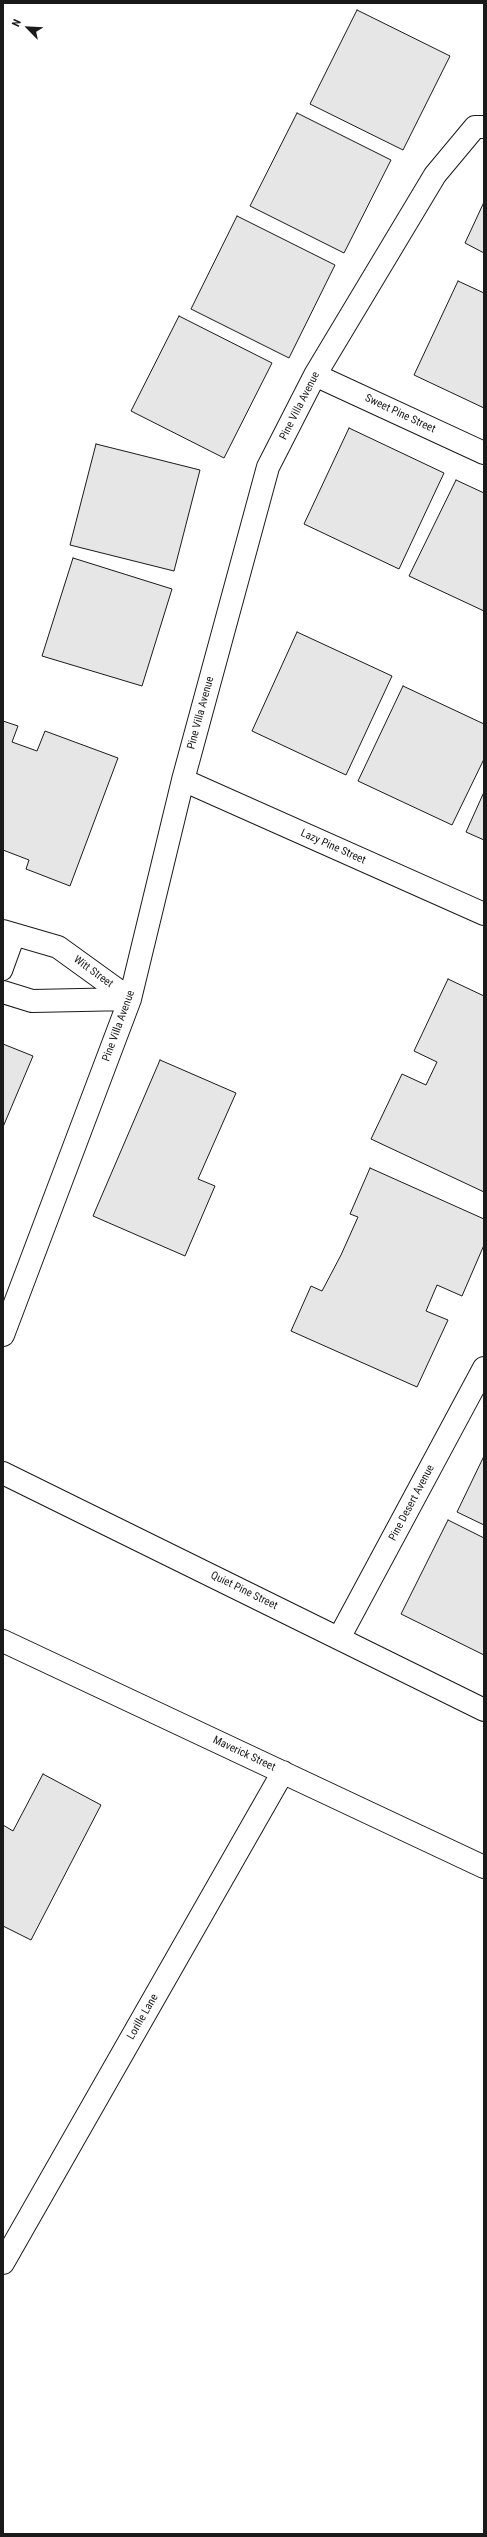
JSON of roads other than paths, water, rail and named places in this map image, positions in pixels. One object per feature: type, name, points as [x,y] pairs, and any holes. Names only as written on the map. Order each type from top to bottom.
[{"type":"street","name":"Pine Villa Avenue","points":[[3,1335],[130,999],[183,780],[268,467],[315,375],[435,175],[480,127]]},
{"type":"street","name":"Sweet Pine Street","points":[[315,375],[484,453]]},
{"type":"street","name":"Lazy Pine Street","points":[[183,780],[484,914]]},
{"type":"street","name":"Witt Street","points":[[10,933],[58,947],[130,999]]},
{"type":"street","name":"Witt Street","points":[[3,992],[32,1001],[130,999]]},
{"type":"street","name":"Pine Desert Avenue","points":[[339,1638],[484,1368]]},
{"type":"street","name":"Quiet Pine Street","points":[[3,1473],[484,1710]]},
{"type":"street","name":"Maverick Street","points":[[3,1641],[484,1867]]},
{"type":"street","name":"Lorille Lane","points":[[3,2263],[283,1772]]},
{"type":"lane","points":[[3,971],[10,933]]}]
